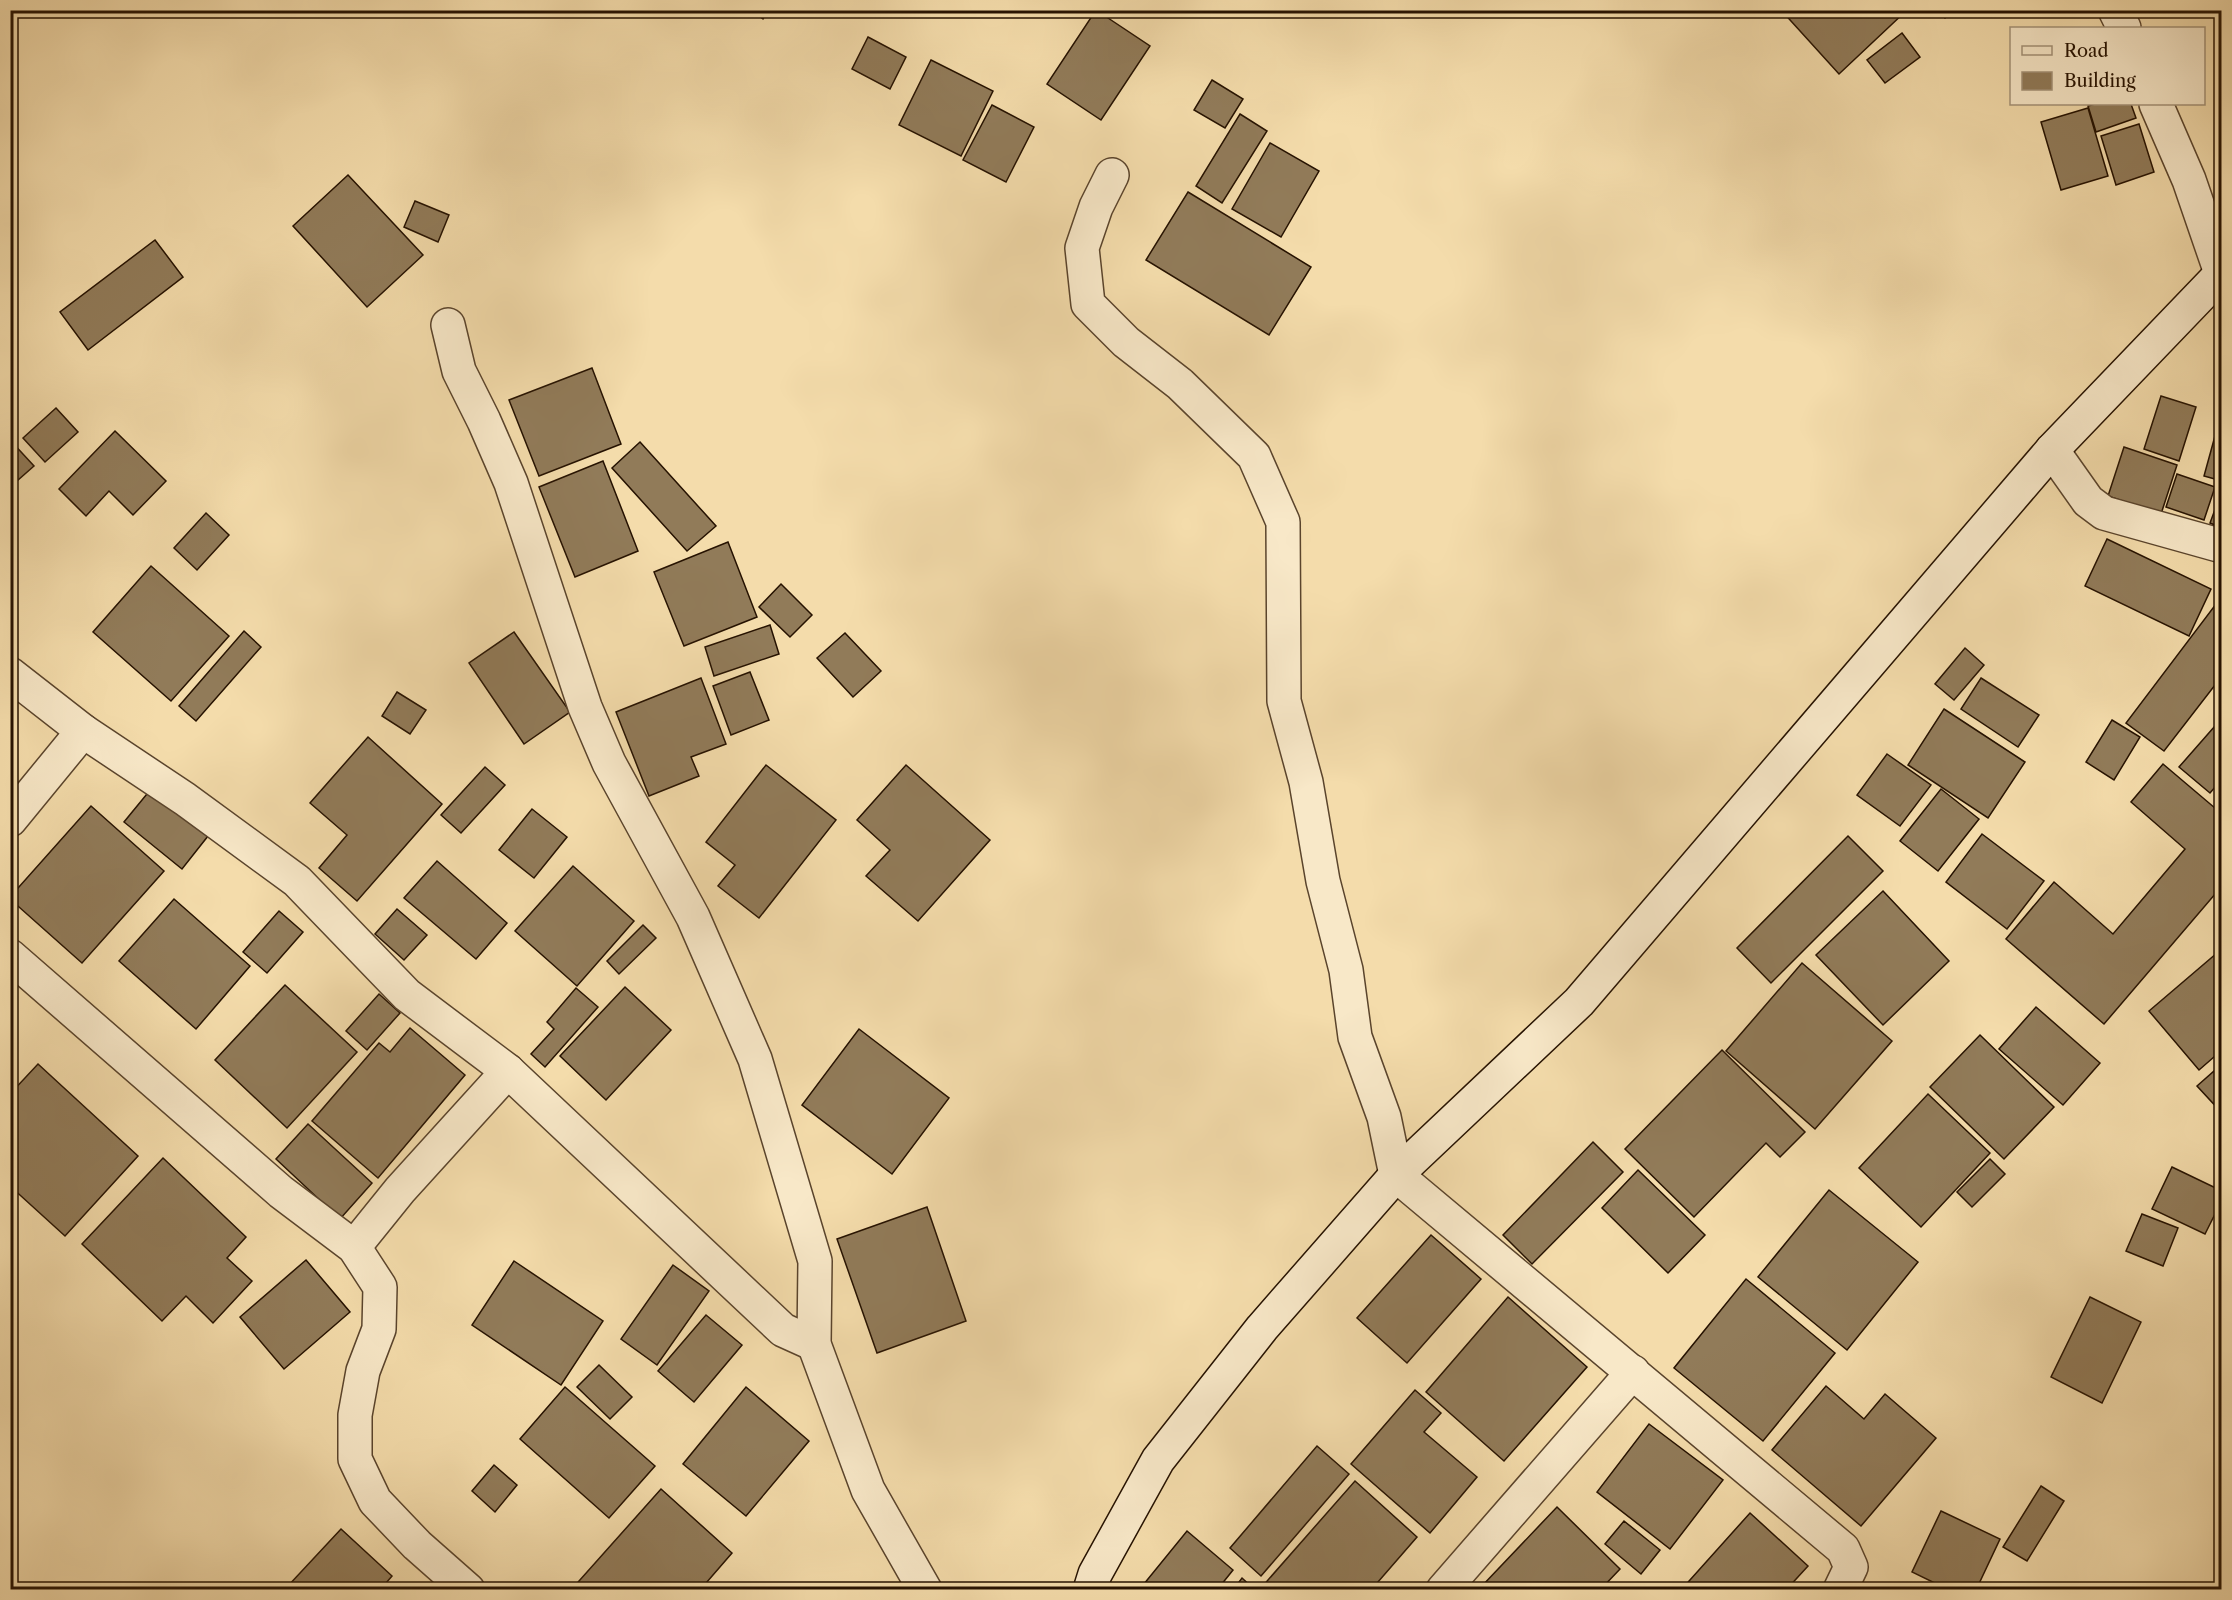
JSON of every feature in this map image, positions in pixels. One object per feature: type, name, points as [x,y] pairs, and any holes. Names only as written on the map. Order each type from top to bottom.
[{"type":"street","points":[[2115,10],[2124,27]]},
{"type":"street","points":[[1090,1590],[1095,1574],[1158,1460],[1262,1328],[1396,1176],[1579,1002],[2052,450],[2221,273],[2189,180],[2156,105]]},
{"type":"street","points":[[1112,175],[1096,207],[1082,248],[1088,304],[1126,342],[1180,384],[1254,456],[1282,522],[1284,701],[1306,782],[1323,881],[1346,970],[1355,1036],[1384,1117],[1396,1176],[1843,1549],[1851,1567],[1840,1590]]},
{"type":"street","points":[[448,325],[459,371],[511,483],[589,716],[609,763],[693,917],[755,1059],[815,1261],[814,1344],[868,1490],[925,1590]]},
{"type":"street","points":[[2052,450],[2088,501],[2104,513],[2222,546]]},
{"type":"street","points":[[10,674],[83,731],[185,799],[297,881],[407,994],[508,1071],[783,1330],[814,1344]]},
{"type":"street","points":[[10,820],[83,731]]},
{"type":"street","points":[[10,956],[265,1178],[354,1247],[380,1287],[379,1329],[363,1371],[355,1415],[355,1459],[375,1501],[417,1545],[468,1590]]},
{"type":"street","points":[[354,1247],[400,1190],[508,1071]]},
{"type":"street","points":[[1443,1590],[1633,1372]]},
{"type":"building","points":[[751,10],[768,10],[763,19]]},
{"type":"building","points":[[1096,10],[1150,46],[1101,120],[1047,84]]},
{"type":"building","points":[[1781,10],[1907,10],[1839,74]]},
{"type":"building","points":[[1939,10],[1955,10],[1945,18]]},
{"type":"building","points":[[1902,33],[1920,57],[1885,83],[1867,60]]},
{"type":"building","points":[[868,37],[906,57],[890,89],[852,69]]},
{"type":"building","points":[[931,60],[993,91],[961,156],[899,125]]},
{"type":"building","points":[[1212,80],[1243,99],[1225,128],[1194,110]]},
{"type":"building","points":[[992,105],[1034,127],[1006,182],[963,160]]},
{"type":"building","points":[[2131,105],[2136,118],[2096,132],[2088,106]]},
{"type":"building","points":[[2088,108],[2108,176],[2061,190],[2041,122]]},
{"type":"building","points":[[1240,114],[1267,131],[1222,203],[1196,186]]},
{"type":"building","points":[[2139,124],[2154,172],[2116,185],[2101,136]]},
{"type":"building","points":[[1270,143],[1319,171],[1281,237],[1232,209]]},
{"type":"building","points":[[348,175],[423,255],[367,307],[293,226]]},
{"type":"building","points":[[1188,192],[1311,267],[1269,335],[1146,260]]},
{"type":"building","points":[[415,201],[449,215],[438,242],[404,227]]},
{"type":"building","points":[[155,240],[183,277],[88,350],[60,312]]},
{"type":"building","points":[[592,368],[621,444],[539,476],[509,400]]},
{"type":"building","points":[[2161,396],[2196,407],[2179,461],[2144,449]]},
{"type":"building","points":[[56,408],[78,432],[45,462],[23,438]]},
{"type":"building","points":[[2218,425],[2222,426],[2222,481],[2204,476]]},
{"type":"building","points":[[115,431],[166,481],[133,515],[109,491],[86,516],[59,489]]},
{"type":"building","points":[[10,440],[34,466],[10,487]]},
{"type":"building","points":[[640,442],[716,526],[687,551],[612,468]]},
{"type":"building","points":[[2124,447],[2177,465],[2161,514],[2108,496]]},
{"type":"building","points":[[603,461],[638,551],[575,577],[539,487]]},
{"type":"building","points":[[2177,474],[2215,487],[2204,520],[2166,507]]},
{"type":"building","points":[[2220,496],[2222,496],[2222,528],[2210,523]]},
{"type":"building","points":[[206,513],[229,535],[197,570],[174,548]]},
{"type":"building","points":[[2107,539],[2211,589],[2189,636],[2085,586]]},
{"type":"building","points":[[728,542],[757,617],[684,646],[654,572]]},
{"type":"building","points":[[151,566],[229,636],[171,701],[93,632]]},
{"type":"building","points":[[781,584],[812,615],[790,637],[759,607]]},
{"type":"building","points":[[2216,604],[2222,609],[2222,676],[2164,751],[2126,723]]},
{"type":"building","points":[[770,625],[779,654],[714,676],[705,647]]},
{"type":"building","points":[[244,631],[261,647],[196,721],[179,706]]},
{"type":"building","points":[[514,632],[570,712],[524,744],[469,663]]},
{"type":"building","points":[[845,633],[881,671],[853,697],[817,658]]},
{"type":"building","points":[[1965,648],[1984,665],[1954,700],[1935,684]]},
{"type":"building","points":[[750,672],[769,720],[731,735],[713,686]]},
{"type":"building","points":[[701,678],[726,744],[691,757],[699,776],[649,796],[616,712]]},
{"type":"building","points":[[1981,678],[2039,715],[2018,747],[1961,709]]},
{"type":"building","points":[[397,692],[426,710],[410,734],[382,716]]},
{"type":"building","points":[[1944,709],[2025,762],[1988,818],[1908,765]]},
{"type":"building","points":[[2222,718],[2222,779],[2210,793],[2179,767]]},
{"type":"building","points":[[2112,720],[2140,737],[2114,780],[2086,762]]},
{"type":"building","points":[[368,737],[442,804],[357,901],[319,868],[347,835],[310,803]]},
{"type":"building","points":[[1887,754],[1931,785],[1900,826],[1857,795]]},
{"type":"building","points":[[2163,764],[2222,814],[2222,886],[2104,1024],[2006,939],[2054,882],[2113,934],[2185,849],[2131,802]]},
{"type":"building","points":[[766,765],[836,820],[759,918],[718,886],[735,865],[706,842]]},
{"type":"building","points":[[906,765],[990,840],[918,921],[866,876],[890,850],[857,820]]},
{"type":"building","points":[[485,767],[505,785],[461,833],[441,815]]},
{"type":"building","points":[[151,789],[208,836],[182,869],[124,822]]},
{"type":"building","points":[[1941,789],[1979,819],[1938,871],[1900,841]]},
{"type":"building","points":[[91,806],[164,871],[82,963],[10,897]]},
{"type":"building","points":[[532,809],[567,837],[534,878],[499,850]]},
{"type":"building","points":[[1982,834],[2044,881],[2007,929],[1946,882]]},
{"type":"building","points":[[1848,836],[1883,871],[1771,983],[1737,948]]},
{"type":"building","points":[[437,861],[507,923],[476,959],[404,898]]},
{"type":"building","points":[[573,866],[634,921],[577,986],[515,931]]},
{"type":"building","points":[[1883,891],[1949,961],[1883,1025],[1816,955]]},
{"type":"building","points":[[174,899],[250,966],[196,1029],[119,961]]},
{"type":"building","points":[[397,909],[427,935],[404,960],[375,934]]},
{"type":"building","points":[[279,911],[303,932],[267,973],[243,952]]},
{"type":"building","points":[[643,925],[656,938],[619,974],[607,961]]},
{"type":"building","points":[[2217,953],[2222,958],[2222,1050],[2199,1070],[2149,1011]]},
{"type":"building","points":[[1802,963],[1892,1041],[1815,1129],[1726,1051]]},
{"type":"building","points":[[285,985],[357,1052],[287,1128],[215,1060]]},
{"type":"building","points":[[625,987],[671,1030],[606,1100],[560,1056]]},
{"type":"building","points":[[576,988],[598,1007],[545,1067],[531,1054],[554,1029],[547,1022]]},
{"type":"building","points":[[379,994],[400,1013],[367,1050],[346,1031]]},
{"type":"building","points":[[2036,1007],[2100,1063],[2063,1105],[1999,1049]]},
{"type":"building","points":[[410,1028],[465,1075],[378,1178],[312,1121],[379,1043],[390,1052]]},
{"type":"building","points":[[859,1029],[949,1098],[892,1174],[802,1105]]},
{"type":"building","points":[[1980,1035],[2054,1107],[2004,1159],[1930,1087]]},
{"type":"building","points":[[1722,1050],[1805,1132],[1780,1157],[1766,1143],[1694,1217],[1625,1149]]},
{"type":"building","points":[[38,1064],[138,1156],[65,1236],[10,1186],[10,1094]]},
{"type":"building","points":[[2222,1064],[2222,1113],[2197,1086]]},
{"type":"building","points":[[1928,1094],[1990,1153],[1921,1227],[1859,1168]]},
{"type":"building","points":[[308,1124],[372,1183],[340,1219],[276,1159]]},
{"type":"building","points":[[1593,1142],[1623,1172],[1532,1264],[1503,1235]]},
{"type":"building","points":[[163,1158],[246,1237],[227,1258],[252,1281],[213,1323],[186,1296],[162,1321],[82,1244]]},
{"type":"building","points":[[1990,1159],[2005,1174],[1972,1207],[1957,1192]]},
{"type":"building","points":[[2172,1167],[2222,1191],[2222,1200],[2205,1234],[2152,1209]]},
{"type":"building","points":[[1638,1170],[1705,1235],[1668,1273],[1602,1208]]},
{"type":"building","points":[[1829,1190],[1918,1262],[1847,1350],[1758,1277]]},
{"type":"building","points":[[927,1207],[966,1321],[877,1353],[837,1239]]},
{"type":"building","points":[[2142,1214],[2178,1228],[2163,1266],[2126,1251]]},
{"type":"building","points":[[1431,1235],[1481,1279],[1407,1363],[1357,1318]]},
{"type":"building","points":[[306,1260],[350,1312],[284,1369],[240,1317]]},
{"type":"building","points":[[514,1261],[603,1321],[561,1385],[472,1325]]},
{"type":"building","points":[[673,1265],[709,1291],[657,1365],[621,1339]]},
{"type":"building","points":[[1746,1279],[1835,1353],[1763,1441],[1674,1368]]},
{"type":"building","points":[[1508,1297],[1587,1367],[1504,1461],[1426,1392]]},
{"type":"building","points":[[2090,1297],[2141,1322],[2102,1403],[2051,1377]]},
{"type":"building","points":[[706,1315],[742,1345],[694,1402],[658,1371]]},
{"type":"building","points":[[599,1365],[632,1397],[610,1419],[577,1387]]},
{"type":"building","points":[[1826,1386],[1864,1419],[1885,1394],[1936,1438],[1861,1526],[1772,1450]]},
{"type":"building","points":[[565,1387],[655,1466],[609,1518],[520,1439]]},
{"type":"building","points":[[746,1387],[809,1441],[746,1516],[683,1464]]},
{"type":"building","points":[[1415,1390],[1441,1413],[1424,1432],[1477,1477],[1430,1533],[1351,1464]]},
{"type":"building","points":[[1649,1424],[1723,1480],[1670,1549],[1597,1492]]},
{"type":"building","points":[[1317,1446],[1349,1474],[1261,1576],[1230,1548]]},
{"type":"building","points":[[494,1465],[517,1485],[495,1512],[472,1491]]},
{"type":"building","points":[[1355,1481],[1417,1537],[1371,1590],[1262,1590],[1261,1588]]},
{"type":"building","points":[[2041,1486],[2064,1501],[2027,1561],[2003,1547]]},
{"type":"building","points":[[661,1489],[732,1553],[700,1590],[571,1590]]},
{"type":"building","points":[[1557,1507],[1620,1569],[1600,1590],[1484,1590],[1481,1587]]},
{"type":"building","points":[[1941,1511],[2000,1539],[1976,1590],[1949,1590],[1912,1572]]},
{"type":"building","points":[[1750,1513],[1808,1566],[1786,1590],[1681,1590]]},
{"type":"building","points":[[1624,1521],[1660,1550],[1641,1574],[1605,1544]]},
{"type":"building","points":[[341,1529],[392,1576],[380,1590],[290,1590],[287,1587]]},
{"type":"building","points":[[1187,1531],[1233,1570],[1217,1590],[1139,1590]]},
{"type":"building","points":[[1242,1578],[1255,1590],[1233,1590]]}]
